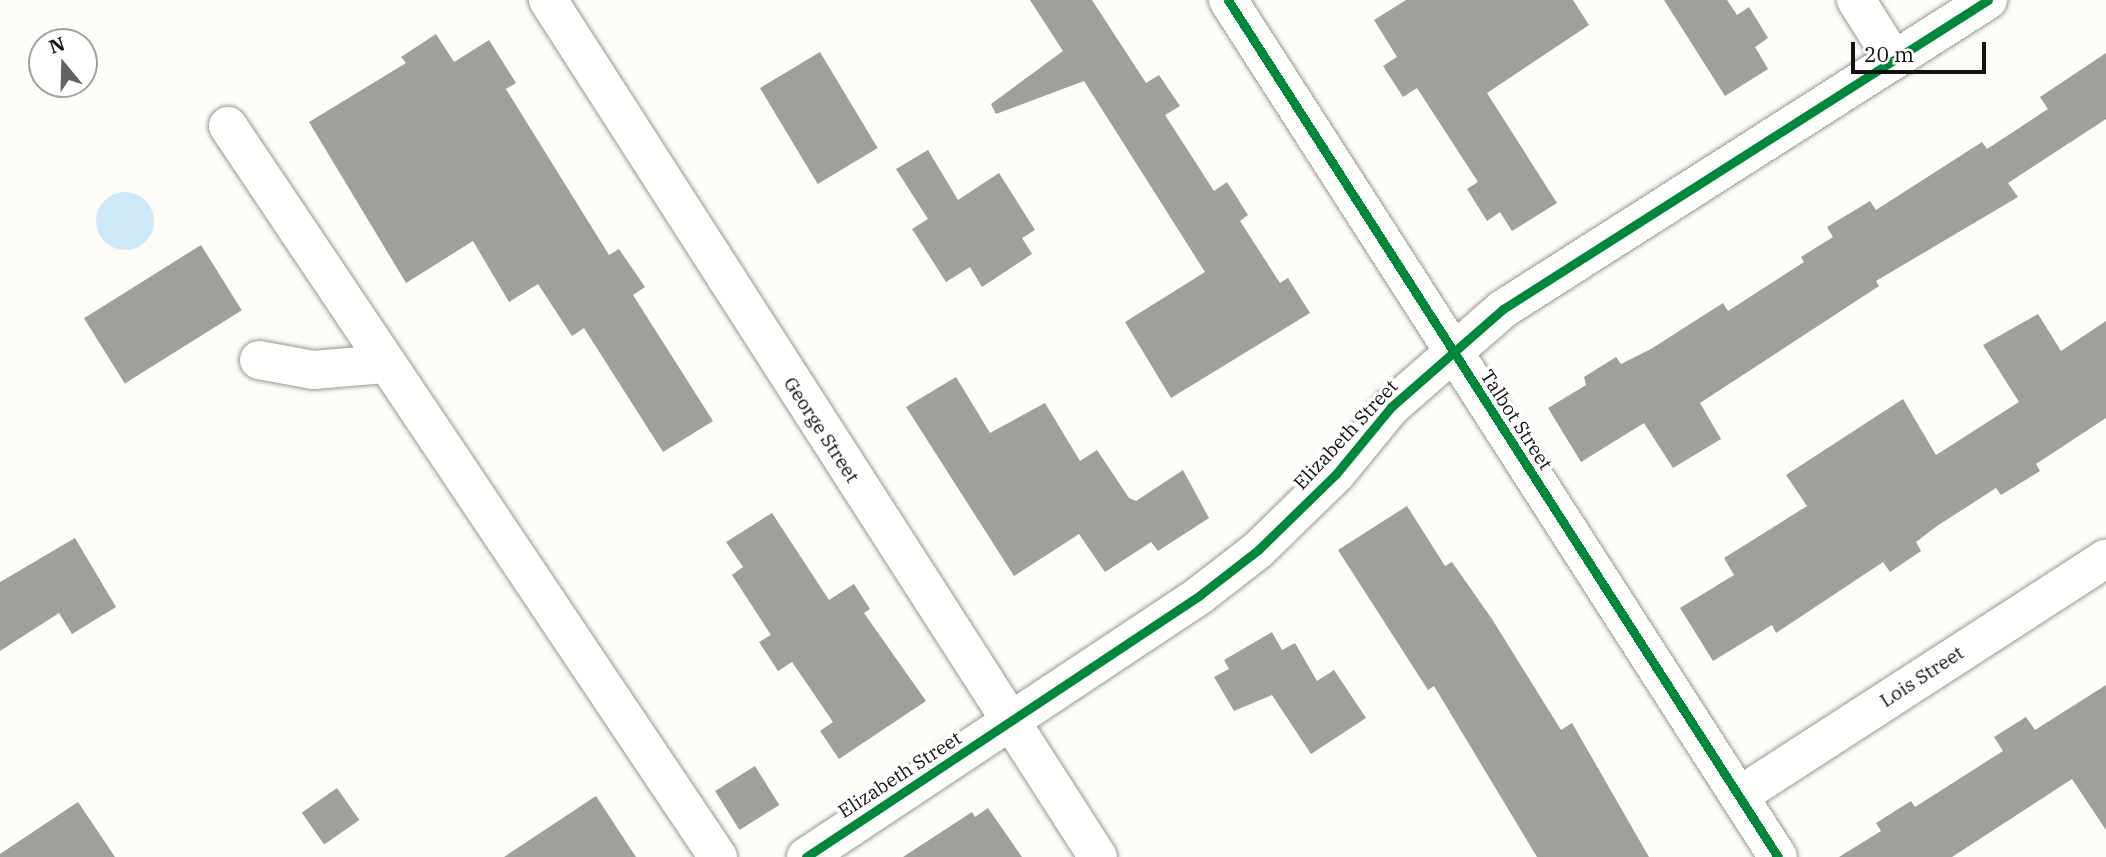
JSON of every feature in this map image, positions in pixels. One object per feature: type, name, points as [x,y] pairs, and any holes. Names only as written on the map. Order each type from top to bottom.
[{"type":"street","name":"George Street","points":[[548,0],[1098,857]]},
{"type":"street","name":"Talbot Street","points":[[1228,0],[1452,354],[1778,857]]},
{"type":"street","points":[[1856,0],[1894,60]]},
{"type":"street","name":"Elizabeth Street","points":[[806,857],[1200,595],[1275,536],[1391,407],[1503,309],[1988,0]]},
{"type":"street","points":[[228,127],[718,857]]},
{"type":"street","points":[[259,360],[313,370],[385,364]]},
{"type":"street","name":"Lois Street","points":[[1739,796],[2106,559]]},
{"type":"water","points":[[125,192],[141,197],[149,205],[154,221],[149,237],[141,245],[125,250],[109,245],[101,237],[96,221],[101,205],[109,197]]},
{"type":"building","points":[[1030,0],[1092,0],[1146,83],[1159,75],[1180,106],[1165,115],[1214,191],[1227,182],[1248,215],[1240,221],[1280,283],[1288,278],[1310,313],[1171,398],[1125,322],[1205,272],[1084,81],[996,114],[991,104],[1063,51]]},
{"type":"building","points":[[1406,0],[1573,0],[1589,25],[1487,93],[1557,203],[1512,231],[1500,212],[1487,221],[1467,189],[1478,182],[1417,88],[1403,97],[1383,66],[1397,57],[1374,20]]},
{"type":"building","points":[[1664,0],[1727,0],[1737,15],[1749,7],[1768,38],[1755,47],[1768,69],[1725,96]]},
{"type":"building","points":[[436,34],[454,62],[489,40],[516,83],[506,89],[609,255],[619,249],[645,287],[633,295],[713,421],[663,452],[584,328],[572,336],[538,284],[509,302],[473,241],[406,283],[309,122],[406,63],[401,57]]},
{"type":"building","points":[[820,52],[878,148],[818,184],[760,88]]},
{"type":"building","points":[[2106,53],[2106,119],[2008,183],[2018,197],[1876,281],[1879,286],[1700,403],[1721,439],[1673,468],[1644,423],[1581,462],[1548,408],[1586,385],[1584,377],[1616,357],[1621,364],[1651,349],[1723,303],[1728,311],[1804,262],[1801,257],[1833,237],[1827,227],[1870,201],[1876,210],[1982,142],[1987,149],[2048,109],[2040,97]]},
{"type":"building","points":[[928,150],[958,200],[999,173],[1035,230],[1022,238],[1032,254],[982,287],[970,267],[946,282],[912,229],[928,219],[896,169]]},
{"type":"building","points":[[201,245],[242,310],[125,383],[84,318]]},
{"type":"building","points":[[2038,314],[2061,351],[2106,321],[2106,418],[2036,464],[2040,471],[2001,495],[1996,488],[1937,526],[1916,542],[1921,551],[1890,572],[1883,562],[1776,633],[1772,625],[1713,661],[1680,608],[1734,575],[1724,558],[1807,506],[1786,475],[1903,399],[1936,455],[2019,402],[1983,345]]},
{"type":"building","points":[[956,377],[990,433],[1045,403],[1080,461],[1097,450],[1129,498],[1136,501],[1183,470],[1209,518],[1158,551],[1151,542],[1105,572],[1079,534],[1014,576],[906,407]]},
{"type":"building","points":[[1407,506],[1445,566],[1452,562],[1492,619],[1561,730],[1572,723],[1649,857],[1537,857],[1434,686],[1428,690],[1338,550]]},
{"type":"building","points":[[772,513],[829,600],[854,584],[870,609],[864,613],[926,701],[839,759],[820,731],[833,722],[792,662],[778,671],[759,642],[771,635],[732,575],[743,567],[726,542]]},
{"type":"building","points":[[75,538],[116,607],[72,634],[59,613],[0,651],[0,582]]},
{"type":"building","points":[[1272,632],[1282,650],[1295,643],[1317,681],[1334,670],[1366,718],[1311,754],[1272,695],[1234,711],[1214,677],[1229,669],[1224,660]]},
{"type":"building","points":[[2106,685],[2106,830],[2072,779],[1952,857],[1839,857],[1881,831],[1876,823],[1911,801],[1915,807],[2003,751],[1994,737],[2026,717],[2035,730]]},
{"type":"building","points":[[755,766],[779,805],[740,830],[715,791]]},
{"type":"building","points":[[337,788],[359,820],[324,845],[302,813]]},
{"type":"building","points":[[596,796],[636,857],[504,857]]},
{"type":"building","points":[[78,802],[115,857],[0,857],[0,854]]},
{"type":"building","points":[[988,808],[1022,857],[903,857],[972,812],[975,817]]},
{"type":"cycle path","points":[[1228,0],[1778,857]]},
{"type":"cycle path","points":[[806,857],[1200,595],[1258,550],[1336,474],[1391,407],[1503,309],[1988,0]]}]
